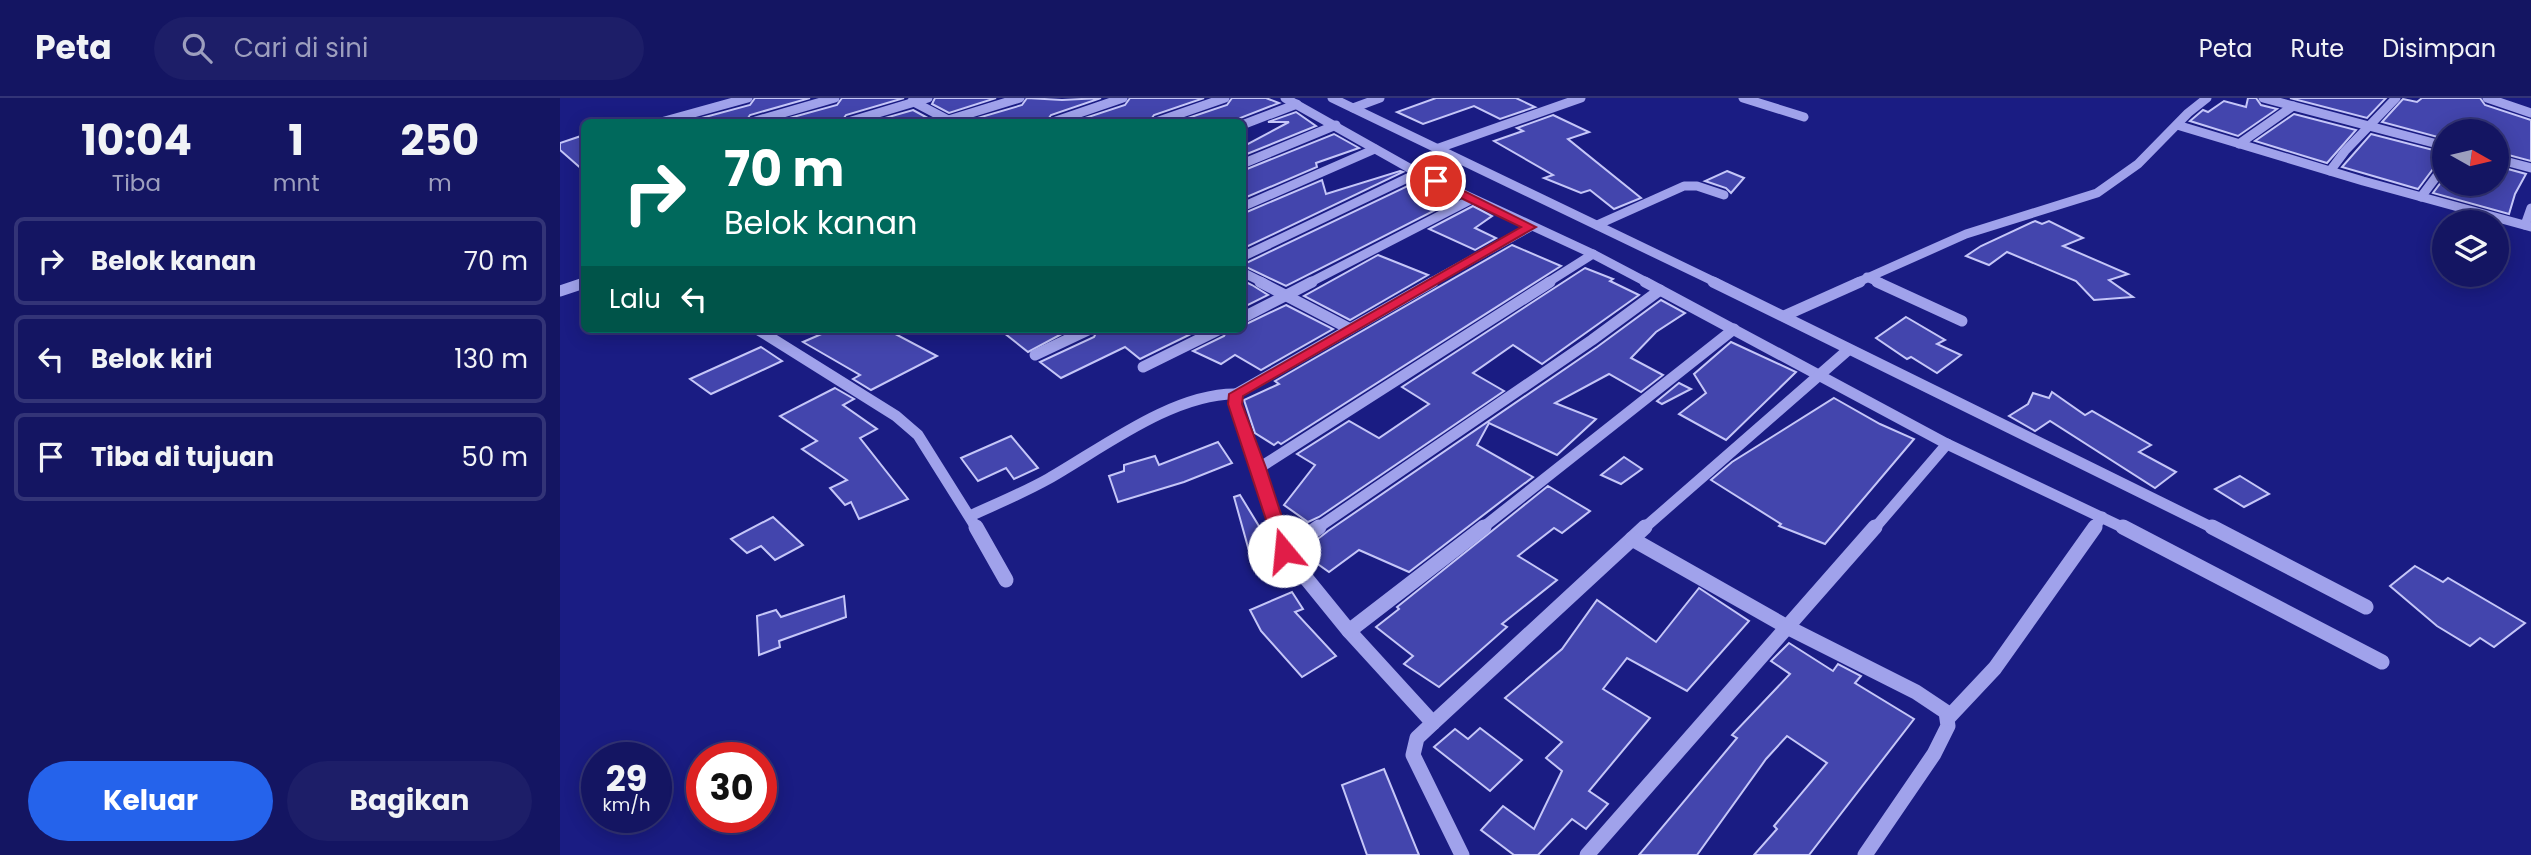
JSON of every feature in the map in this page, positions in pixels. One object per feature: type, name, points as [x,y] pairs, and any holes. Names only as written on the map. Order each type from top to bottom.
[{"type":"street","points":[[672,119],[748,98]]},
{"type":"street","points":[[762,119],[835,98]]},
{"type":"street","points":[[905,98],[943,119]]},
{"type":"street","points":[[858,119],[928,98]]},
{"type":"street","points":[[957,119],[1020,98]]},
{"type":"street","points":[[1062,119],[1123,98]]},
{"type":"street","points":[[1165,119],[1225,98]]},
{"type":"street","points":[[1285,98],[1418,173],[1593,254],[1821,372],[1947,444],[2102,517],[2382,662]]},
{"type":"street","points":[[1332,98],[1784,316],[1846,352],[2132,486],[2366,607]]},
{"type":"street","points":[[1353,108],[1380,98]]},
{"type":"street","points":[[1436,149],[1581,98]]},
{"type":"street","points":[[1743,98],[1804,117]]},
{"type":"street","points":[[1784,316],[1966,234],[2097,193],[2115,183],[2207,98]]},
{"type":"street","points":[[2263,98],[2298,102]]},
{"type":"street","points":[[2278,98],[2432,140]]},
{"type":"street","points":[[2330,171],[2396,98]]},
{"type":"street","points":[[2487,98],[2531,113]]},
{"type":"street","points":[[2239,144],[2298,102]]},
{"type":"street","points":[[1246,123],[1297,104]]},
{"type":"street","points":[[1246,162],[1336,125]]},
{"type":"street","points":[[2177,125],[2528,226],[2531,208]]},
{"type":"street","points":[[1246,205],[1375,149]]},
{"type":"street","points":[[2510,160],[2531,166]]},
{"type":"street","points":[[1246,255],[1418,173]]},
{"type":"street","points":[[2421,197],[2432,182]]},
{"type":"street","points":[[1597,225],[1685,186],[1698,186],[1724,195]]},
{"type":"street","points":[[1246,316],[1405,231],[1472,199]]},
{"type":"street","points":[[971,516],[1048,479],[1109,443],[1199,398],[1220,392],[1236,394],[1530,227]]},
{"type":"street","points":[[1259,468],[1593,254]]},
{"type":"street","points":[[1246,274],[1350,329]]},
{"type":"street","points":[[1867,277],[1962,321]]},
{"type":"street","points":[[560,291],[581,284]]},
{"type":"street","points":[[1284,551],[1592,340],[1660,290]]},
{"type":"street","points":[[1349,631],[1579,454],[1734,329]]},
{"type":"street","points":[[763,333],[896,416],[918,435],[941,475],[971,516],[1006,580]]},
{"type":"street","points":[[1035,355],[1082,333]]},
{"type":"street","points":[[1143,367],[1212,333]]},
{"type":"street","points":[[1462,855],[1413,755],[1417,738],[1632,539],[1846,352]]},
{"type":"street","points":[[1236,394],[1235,404],[1259,468],[1284,551],[1349,631],[1433,723]]},
{"type":"street","points":[[1587,855],[1789,628],[1947,444]]},
{"type":"street","points":[[1948,718],[1995,668],[2102,517]]},
{"type":"street","points":[[1632,539],[1789,628],[1944,709],[1948,726],[1934,754],[1865,855]]},
{"type":"building","points":[[755,98],[810,98],[750,115],[747,119],[698,119],[750,105]]},
{"type":"building","points":[[842,98],[904,98],[846,115],[843,119],[786,119],[837,105]]},
{"type":"building","points":[[935,98],[996,98],[949,113],[932,104]]},
{"type":"building","points":[[1027,98],[1101,98],[1051,115],[1048,119],[974,119],[1022,105]]},
{"type":"building","points":[[1130,98],[1204,98],[1154,115],[1151,119],[1082,119],[1125,105]]},
{"type":"building","points":[[1232,98],[1266,98],[1279,103],[1239,119],[1185,119],[1227,105]]},
{"type":"building","points":[[1436,98],[1516,98],[1535,107],[1500,119],[1474,106],[1423,124],[1397,112]]},
{"type":"building","points":[[2248,98],[2256,98],[2261,105],[2277,109],[2238,136],[2190,121],[2203,110],[2208,112],[2224,101],[2246,107]]},
{"type":"building","points":[[2290,98],[2386,98],[2367,118]]},
{"type":"building","points":[[2422,98],[2480,98],[2485,105],[2531,120],[2531,161],[2510,155],[2510,119],[2432,119],[2432,135],[2382,122],[2403,99],[2417,102]]},
{"type":"building","points":[[913,110],[930,119],[882,119]]},
{"type":"building","points":[[1296,112],[1316,126],[1246,154],[1246,145],[1289,122],[1268,122]]},
{"type":"building","points":[[2294,114],[2356,130],[2327,163],[2255,141]]},
{"type":"building","points":[[1553,115],[1589,132],[1568,139],[1641,198],[1614,209],[1590,190],[1581,193],[1544,178],[1553,175],[1494,141],[1523,131],[1517,128]]},
{"type":"building","points":[[1334,134],[1359,148],[1316,163],[1317,167],[1246,197],[1246,169]]},
{"type":"building","points":[[2371,134],[2432,150],[2432,170],[2418,189],[2342,167]]},
{"type":"building","points":[[581,136],[581,168],[560,150],[560,143]]},
{"type":"building","points":[[2510,170],[2526,174],[2515,194],[2509,214],[2509,210],[2495,210],[2444,196],[2510,196]]},
{"type":"building","points":[[1727,171],[1744,178],[1731,193],[1726,188],[1705,181]]},
{"type":"building","points":[[1403,172],[1246,247],[1246,212],[1322,180],[1326,194]]},
{"type":"building","points":[[1418,181],[1457,199],[1286,286],[1246,267],[1246,263]]},
{"type":"building","points":[[1473,206],[1492,216],[1475,228],[1496,238],[1475,250],[1429,229]]},
{"type":"building","points":[[2035,221],[2042,224],[2049,221],[2083,238],[2063,246],[2128,274],[2109,280],[2133,297],[2094,300],[2076,281],[2007,252],[1989,265],[1966,256],[1981,246]]},
{"type":"building","points":[[1512,245],[1561,266],[1281,444],[1278,442],[1274,445],[1255,433],[1244,400],[1279,384],[1275,381]]},
{"type":"building","points":[[1378,255],[1428,275],[1350,320],[1304,296]]},
{"type":"building","points":[[1585,268],[1613,279],[1610,281],[1639,295],[1542,364],[1513,345],[1473,373],[1504,391],[1319,517],[1308,522],[1284,505],[1315,465],[1297,454],[1349,421],[1379,438],[1429,404],[1402,387]]},
{"type":"building","points":[[1246,282],[1252,285],[1268,295],[1246,306]]},
{"type":"building","points":[[1661,300],[1685,313],[1656,332],[1631,358],[1663,375],[1641,392],[1609,374],[1555,403],[1596,419],[1557,455],[1489,423],[1477,445],[1533,477],[1409,572],[1359,550],[1329,572],[1305,555],[1305,549],[1328,531],[1597,347]]},
{"type":"building","points":[[1286,305],[1333,329],[1261,370],[1235,355],[1221,364],[1193,351],[1226,333],[1246,333],[1246,324]]},
{"type":"building","points":[[1906,317],[1945,340],[1937,344],[1961,355],[1937,373],[1911,357],[1907,359],[1876,338]]},
{"type":"building","points":[[824,333],[894,333],[937,356],[871,390],[853,379],[860,375],[803,342]]},
{"type":"building","points":[[1004,333],[1064,333],[1028,352]]},
{"type":"building","points":[[1096,333],[1193,333],[1140,359],[1125,347],[1061,378],[1040,362],[1094,337]]},
{"type":"building","points":[[1731,342],[1796,372],[1726,440],[1679,414],[1706,393],[1694,374]]},
{"type":"building","points":[[761,347],[782,361],[711,394],[690,379]]},
{"type":"building","points":[[1679,383],[1691,389],[1662,404],[1657,401]]},
{"type":"building","points":[[835,388],[854,399],[843,405],[877,429],[860,438],[908,499],[859,519],[851,502],[845,505],[830,488],[847,480],[802,449],[817,441],[780,416]]},
{"type":"building","points":[[2052,392],[2085,415],[2092,411],[2151,445],[2139,452],[2176,472],[2155,488],[2050,421],[2035,431],[2009,416],[2028,404],[2033,393],[2049,398]]},
{"type":"building","points":[[1834,398],[1880,424],[1914,439],[1825,544],[1779,526],[1781,524],[1711,480],[1732,462]]},
{"type":"building","points":[[1011,436],[1038,468],[1014,479],[1006,468],[978,481],[961,458]]},
{"type":"building","points":[[1218,442],[1232,463],[1184,482],[1118,502],[1109,476],[1124,471],[1124,465],[1155,456],[1159,465]]},
{"type":"building","points":[[1624,457],[1642,469],[1621,484],[1601,475]]},
{"type":"building","points":[[2240,476],[2269,494],[2244,507],[2215,489]]},
{"type":"building","points":[[1548,486],[1590,511],[1562,533],[1554,528],[1518,556],[1557,580],[1502,624],[1507,627],[1439,687],[1404,664],[1413,656],[1376,627],[1399,609],[1397,607]]},
{"type":"building","points":[[1240,495],[1265,536],[1270,553],[1251,558],[1234,497]]},
{"type":"building","points":[[773,517],[803,545],[775,560],[761,546],[747,553],[731,539]]},
{"type":"building","points":[[2415,566],[2443,582],[2448,578],[2525,623],[2494,647],[2480,638],[2470,646],[2437,626],[2390,586]]},
{"type":"building","points":[[1699,588],[1749,621],[1687,691],[1627,658],[1603,689],[1650,718],[1589,791],[1608,804],[1586,829],[1572,819],[1538,855],[1514,855],[1481,830],[1503,806],[1534,829],[1562,771],[1546,758],[1562,742],[1505,698],[1562,649],[1597,600],[1656,642]]},
{"type":"building","points":[[1292,592],[1303,609],[1295,612],[1336,656],[1302,677],[1261,631],[1250,610]]},
{"type":"building","points":[[844,596],[846,617],[779,641],[780,647],[759,655],[757,616],[776,610],[781,617]]},
{"type":"building","points":[[1789,643],[1833,671],[1838,664],[1861,676],[1855,683],[1914,719],[1809,855],[1754,855],[1777,829],[1774,826],[1827,763],[1787,736],[1766,759],[1697,855],[1639,855],[1737,738],[1732,735],[1790,674],[1771,661]]},
{"type":"building","points":[[1480,728],[1522,760],[1490,791],[1434,747],[1455,729],[1468,739]]},
{"type":"building","points":[[1384,769],[1419,855],[1367,855],[1342,785]]},
{"type":"route","points":[[1284,551],[1259,468],[1235,404],[1236,394],[1530,227],[1436,181]]}]
